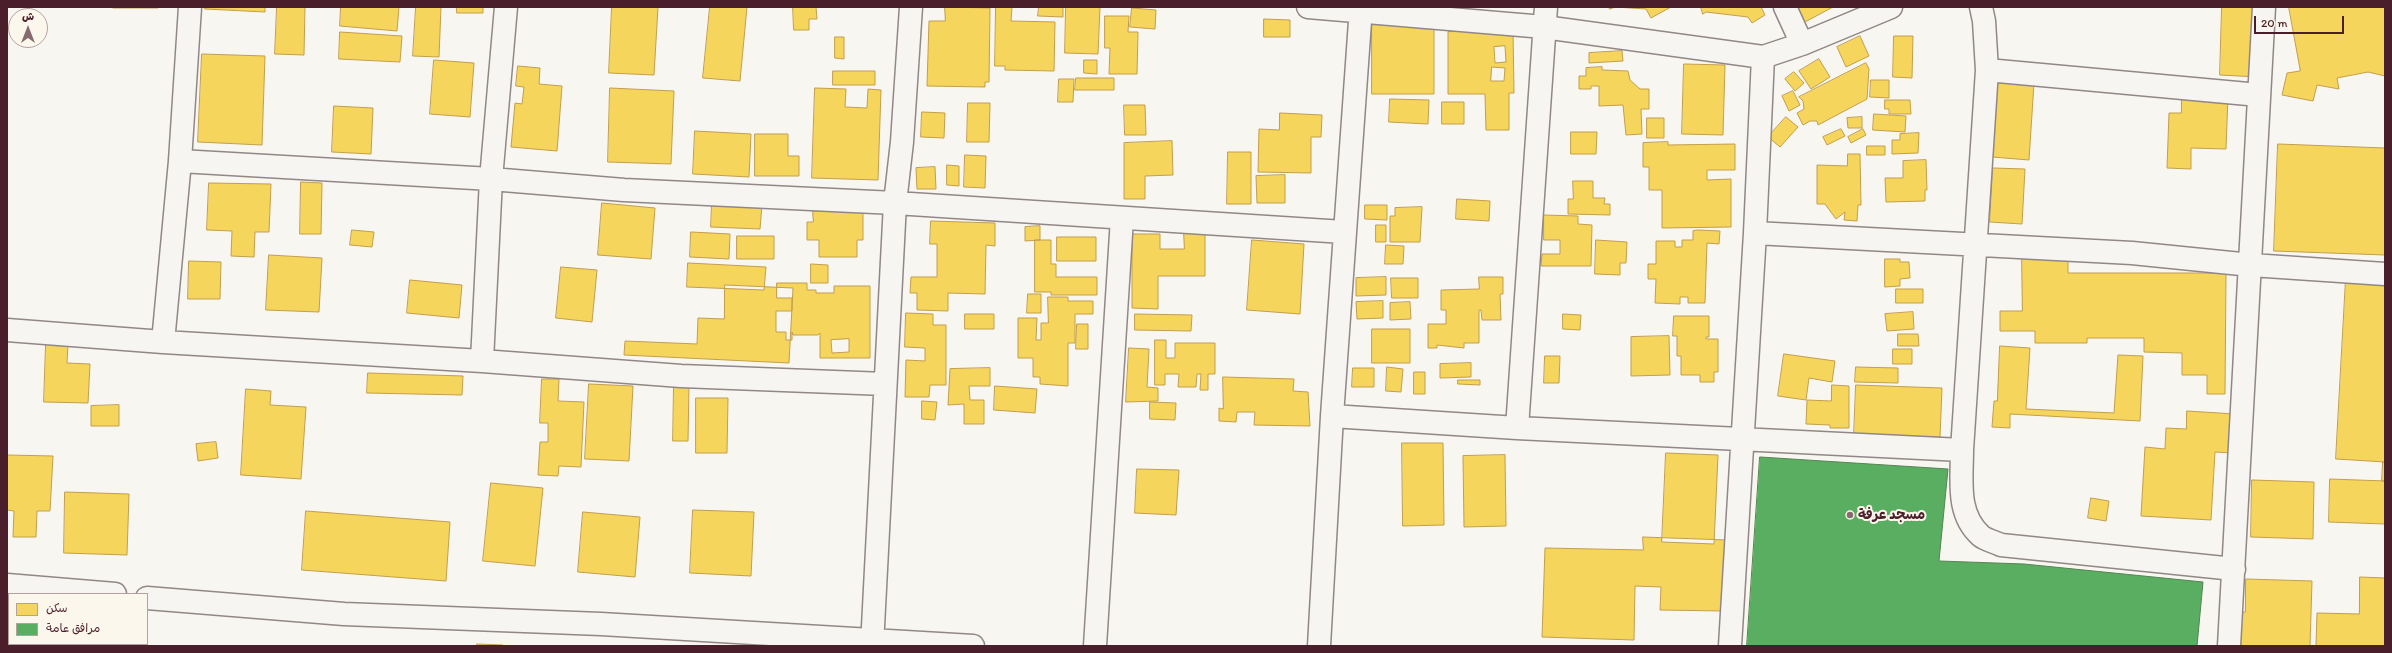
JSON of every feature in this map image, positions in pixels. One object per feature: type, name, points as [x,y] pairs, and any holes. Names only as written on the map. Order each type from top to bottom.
[{"type":"street","points":[[163,342],[180,160],[190,7]]},
{"type":"street","points":[[482,361],[491,178],[506,7]]},
{"type":"street","points":[[872,643],[895,203],[902,142],[911,7]]},
{"type":"street","points":[[1308,7],[1545,17],[1763,57],[1802,44],[1891,7]]},
{"type":"street","points":[[1785,7],[1802,44]]},
{"type":"street","points":[[1981,7],[1984,21],[1987,70],[1962,450],[1962,500],[1967,520],[1981,537],[2001,545],[2234,569]]},
{"type":"street","points":[[2229,646],[2264,7]]},
{"type":"street","points":[[1319,646],[1344,232],[1361,9]]},
{"type":"street","points":[[1517,428],[1545,17]]},
{"type":"street","points":[[1730,646],[1755,233],[1763,57]]},
{"type":"street","points":[[1987,70],[2259,95]]},
{"type":"street","points":[[180,160],[491,178],[624,190],[895,203],[1344,232]]},
{"type":"street","points":[[1095,646],[1122,218]]},
{"type":"street","points":[[1755,233],[1976,244],[2132,254],[2251,265],[2385,274]]},
{"type":"street","points":[[7,330],[163,342],[482,361],[681,376],[885,384]]},
{"type":"street","points":[[1332,416],[1517,428],[1962,450]]},
{"type":"street","points":[[7,585],[103,593]]},
{"type":"street","points":[[148,598],[344,614],[601,624],[872,643],[973,646]]},
{"type":"building: سكن","points":[[158,7],[158,8],[113,8]]},
{"type":"building: سكن","points":[[205,7],[265,7],[265,12],[205,9]]},
{"type":"building: سكن","points":[[277,7],[305,7],[304,55],[275,54]]},
{"type":"building: سكن","points":[[341,7],[399,7],[397,31],[340,26]]},
{"type":"building: سكن","points":[[416,7],[441,7],[439,57],[413,56]]},
{"type":"building: سكن","points":[[457,7],[483,7],[483,13],[457,13]]},
{"type":"building: سكن","points":[[612,7],[658,7],[654,75],[609,73]]},
{"type":"building: سكن","points":[[710,7],[747,7],[740,81],[703,78]]},
{"type":"building: سكن","points":[[793,7],[816,7],[817,19],[809,19],[809,30],[794,30]]},
{"type":"building: سكن","points":[[945,7],[990,8],[989,82],[985,82],[985,87],[927,86],[929,21],[945,21]]},
{"type":"building: سكن","points":[[996,7],[1012,7],[1011,21],[1055,22],[1054,71],[1005,70],[1005,66],[995,66]]},
{"type":"building: سكن","points":[[1039,7],[1063,7],[1063,17],[1038,16]]},
{"type":"building: سكن","points":[[1066,7],[1100,7],[1098,54],[1065,53]]},
{"type":"building: سكن","points":[[1615,7],[1671,7],[1651,18],[1646,9]]},
{"type":"building: سكن","points":[[1701,7],[1761,7],[1765,15],[1752,23],[1748,17],[1706,12],[1703,14]]},
{"type":"building: سكن","points":[[1797,7],[1833,7],[1805,22]]},
{"type":"building: سكن","points":[[2222,7],[2261,7],[2258,77],[2220,75]]},
{"type":"building: سكن","points":[[2289,7],[2385,7],[2385,76],[2368,72],[2337,78],[2339,89],[2317,85],[2313,101],[2282,95],[2287,73],[2300,71]]},
{"type":"building: سكن","points":[[1132,8],[1156,10],[1155,29],[1130,27]]},
{"type":"building: سكن","points":[[1105,16],[1129,16],[1128,32],[1138,32],[1137,74],[1109,74],[1110,48],[1105,48]]},
{"type":"building: سكن","points":[[1264,19],[1290,20],[1290,37],[1264,37]]},
{"type":"building: سكن","points":[[1372,23],[1434,23],[1434,94],[1372,94]]},
{"type":"building: سكن","points":[[1513,31],[1514,93],[1509,93],[1509,130],[1486,130],[1485,94],[1448,94],[1448,32]],"holes":[[[1505,46],[1506,62],[1495,63],[1494,47]],[[1492,67],[1505,68],[1504,81],[1491,81]]]},
{"type":"building: سكن","points":[[340,32],[402,36],[400,62],[339,59]]},
{"type":"building: سكن","points":[[1860,36],[1869,56],[1846,67],[1837,47]]},
{"type":"building: سكن","points":[[1894,36],[1913,36],[1912,78],[1893,77]]},
{"type":"building: سكن","points":[[835,37],[844,37],[844,59],[835,58]]},
{"type":"building: سكن","points":[[1622,51],[1623,61],[1589,63],[1589,53]]},
{"type":"building: سكن","points":[[202,54],[265,56],[262,145],[198,142]]},
{"type":"building: سكن","points":[[1819,59],[1830,77],[1811,89],[1799,71]]},
{"type":"building: سكن","points":[[434,60],[474,63],[470,117],[430,114]]},
{"type":"building: سكن","points":[[1084,60],[1097,60],[1097,74],[1084,73]]},
{"type":"building: سكن","points":[[1866,63],[1869,69],[1867,99],[1818,125],[1817,121],[1810,121],[1803,125],[1797,113],[1804,109],[1803,101],[1799,97]]},
{"type":"building: سكن","points":[[1684,64],[1725,65],[1723,135],[1682,134]]},
{"type":"building: سكن","points":[[518,66],[540,68],[539,84],[562,86],[557,151],[511,147],[515,103],[522,104],[524,87],[516,86]]},
{"type":"building: سكن","points":[[1602,67],[1602,70],[1628,71],[1630,80],[1640,89],[1649,89],[1649,109],[1641,109],[1642,134],[1626,135],[1623,105],[1599,106],[1599,86],[1591,86],[1591,89],[1579,89],[1579,76],[1586,76],[1586,68]]},
{"type":"building: سكن","points":[[833,71],[875,71],[875,85],[833,85]]},
{"type":"building: سكن","points":[[1794,72],[1804,83],[1795,91],[1785,79]]},
{"type":"building: سكن","points":[[1076,78],[1114,78],[1114,90],[1075,90]]},
{"type":"building: سكن","points":[[1059,79],[1074,79],[1073,102],[1058,102]]},
{"type":"building: سكن","points":[[1871,80],[1889,80],[1889,98],[1870,97]]},
{"type":"building: سكن","points":[[1997,81],[2034,83],[2029,160],[1992,157]]},
{"type":"building: سكن","points":[[610,88],[674,91],[671,164],[608,162]]},
{"type":"building: سكن","points":[[815,88],[846,89],[845,107],[867,108],[868,89],[881,90],[878,180],[812,178]]},
{"type":"building: سكن","points":[[1793,91],[1800,105],[1789,111],[1782,96]]},
{"type":"building: سكن","points":[[2182,94],[2228,96],[2226,149],[2191,148],[2191,169],[2167,168],[2169,113],[2181,113]]},
{"type":"building: سكن","points":[[1390,99],[1429,100],[1428,124],[1389,122]]},
{"type":"building: سكن","points":[[1885,100],[1910,100],[1911,114],[1889,114],[1889,109],[1885,109]]},
{"type":"building: سكن","points":[[1442,102],[1464,102],[1464,124],[1442,124]]},
{"type":"building: سكن","points":[[968,103],[990,103],[989,142],[967,142]]},
{"type":"building: سكن","points":[[1124,105],[1145,105],[1146,135],[1125,135]]},
{"type":"building: سكن","points":[[334,106],[373,108],[371,154],[332,152]]},
{"type":"building: سكن","points":[[922,112],[945,113],[944,138],[921,137]]},
{"type":"building: سكن","points":[[1280,113],[1322,115],[1321,137],[1311,137],[1311,173],[1258,172],[1259,129],[1279,130]]},
{"type":"building: سكن","points":[[1874,114],[1906,116],[1905,132],[1873,130]]},
{"type":"building: سكن","points":[[1786,117],[1798,127],[1780,147],[1768,137]]},
{"type":"building: سكن","points":[[1862,117],[1862,128],[1848,128],[1847,118]]},
{"type":"building: سكن","points":[[1647,118],[1664,118],[1664,138],[1647,138]]},
{"type":"building: سكن","points":[[1841,129],[1845,136],[1827,145],[1823,137]]},
{"type":"building: سكن","points":[[1863,129],[1866,135],[1851,143],[1848,137]]},
{"type":"building: سكن","points":[[695,131],[751,134],[749,177],[693,174]]},
{"type":"building: سكن","points":[[1571,132],[1597,132],[1596,154],[1571,154]]},
{"type":"building: سكن","points":[[1919,133],[1918,153],[1892,154],[1892,140],[1900,140],[1900,134]]},
{"type":"building: سكن","points":[[755,134],[788,134],[788,156],[799,156],[799,176],[755,176]]},
{"type":"building: سكن","points":[[1172,141],[1173,175],[1145,176],[1145,199],[1124,199],[1124,143]]},
{"type":"building: سكن","points":[[1668,142],[1668,145],[1735,144],[1735,170],[1707,170],[1707,180],[1731,179],[1731,227],[1662,228],[1662,190],[1649,190],[1649,167],[1643,167],[1643,143]]},
{"type":"building: سكن","points":[[2278,144],[2385,148],[2385,255],[2274,251]]},
{"type":"building: سكن","points":[[1867,146],[1885,146],[1885,155],[1867,155]]},
{"type":"building: سكن","points":[[1228,152],[1251,152],[1251,204],[1227,204]]},
{"type":"building: سكن","points":[[1848,154],[1860,154],[1861,205],[1858,205],[1857,221],[1844,220],[1845,212],[1836,219],[1825,204],[1817,204],[1817,165],[1847,166]]},
{"type":"building: سكن","points":[[965,155],[986,156],[985,188],[964,187]]},
{"type":"building: سكن","points":[[1926,160],[1927,190],[1925,190],[1925,201],[1886,202],[1885,178],[1903,178],[1903,161]]},
{"type":"building: سكن","points":[[947,165],[959,166],[959,186],[947,185]]},
{"type":"building: سكن","points":[[935,167],[936,189],[917,189],[916,168]]},
{"type":"building: سكن","points":[[1993,168],[2025,169],[2022,224],[1990,222]]},
{"type":"building: سكن","points":[[1285,175],[1285,203],[1257,203],[1256,176]]},
{"type":"building: سكن","points":[[1573,181],[1593,181],[1593,198],[1605,198],[1604,204],[1610,204],[1610,215],[1568,214],[1568,199],[1573,199]]},
{"type":"building: سكن","points":[[301,182],[322,183],[321,234],[300,234]]},
{"type":"building: سكن","points":[[209,183],[271,184],[269,232],[255,232],[254,257],[231,256],[232,231],[207,230]]},
{"type":"building: سكن","points":[[1457,199],[1490,201],[1489,221],[1456,219]]},
{"type":"building: سكن","points":[[602,203],[655,208],[651,259],[598,255]]},
{"type":"building: سكن","points":[[712,203],[762,205],[760,229],[711,227]]},
{"type":"building: سكن","points":[[1365,205],[1387,205],[1387,220],[1365,219]]},
{"type":"building: سكن","points":[[1422,207],[1420,242],[1390,242],[1390,216],[1395,216],[1395,208]]},
{"type":"building: سكن","points":[[813,211],[863,211],[863,240],[857,240],[857,257],[819,257],[819,240],[807,240],[807,222],[813,222]]},
{"type":"building: سكن","points":[[1544,215],[1578,216],[1578,224],[1592,225],[1591,266],[1541,266],[1542,254],[1560,254],[1560,240],[1544,240]]},
{"type":"building: سكن","points":[[931,221],[995,223],[995,246],[986,245],[985,294],[948,293],[948,311],[917,310],[917,293],[910,293],[911,277],[937,277],[937,244],[930,244]]},
{"type":"building: سكن","points":[[1376,225],[1386,225],[1386,242],[1376,242]]},
{"type":"building: سكن","points":[[1040,226],[1040,240],[1025,241],[1025,227]]},
{"type":"building: سكن","points":[[352,230],[374,232],[372,247],[350,245]]},
{"type":"building: سكن","points":[[1693,231],[1720,231],[1719,244],[1707,243],[1705,303],[1688,303],[1688,297],[1680,297],[1680,304],[1655,303],[1656,279],[1648,279],[1648,264],[1656,264],[1656,241],[1675,241],[1675,247],[1682,247],[1682,240],[1693,240]]},
{"type":"building: سكن","points":[[691,232],[730,234],[729,259],[690,257]]},
{"type":"building: سكن","points":[[1184,232],[1205,232],[1205,276],[1158,276],[1158,309],[1132,308],[1132,234],[1160,234],[1160,249],[1184,249]]},
{"type":"building: سكن","points":[[737,236],[774,236],[774,259],[737,259]]},
{"type":"building: سكن","points":[[1057,237],[1096,237],[1096,261],[1057,261]]},
{"type":"building: سكن","points":[[1035,240],[1051,240],[1051,264],[1056,264],[1056,277],[1097,277],[1097,295],[1051,295],[1051,292],[1035,292]]},
{"type":"building: سكن","points":[[1252,240],[1304,244],[1300,314],[1247,310]]},
{"type":"building: سكن","points":[[1596,240],[1627,242],[1626,263],[1620,263],[1620,275],[1595,274]]},
{"type":"building: سكن","points":[[1386,245],[1404,246],[1403,264],[1385,264]]},
{"type":"building: سكن","points":[[269,255],[322,258],[319,312],[266,310]]},
{"type":"building: سكن","points":[[2022,257],[2068,257],[2068,273],[2226,273],[2225,394],[2207,394],[2207,375],[2182,375],[2182,353],[2144,352],[2144,338],[2087,338],[2087,343],[2035,343],[2035,331],[2000,331],[2000,311],[2022,311]]},
{"type":"building: سكن","points":[[1885,259],[1900,259],[1900,262],[1909,262],[1910,278],[1900,279],[1900,286],[1885,287]]},
{"type":"building: سكن","points":[[189,261],[221,262],[220,299],[188,299]]},
{"type":"building: سكن","points":[[688,263],[766,267],[764,290],[687,287]]},
{"type":"building: سكن","points":[[811,264],[828,265],[828,283],[811,283]]},
{"type":"building: سكن","points":[[561,267],[597,270],[592,322],[556,318]]},
{"type":"building: سكن","points":[[1386,277],[1386,295],[1356,296],[1356,278]]},
{"type":"building: سكن","points":[[1479,277],[1503,277],[1503,294],[1500,294],[1501,320],[1482,320],[1481,310],[1479,310],[1479,343],[1464,343],[1464,348],[1437,345],[1437,348],[1428,348],[1428,324],[1446,324],[1446,310],[1441,310],[1441,290],[1479,289]]},
{"type":"building: سكن","points":[[1391,278],[1418,278],[1418,298],[1392,298]]},
{"type":"building: سكن","points":[[2346,278],[2385,280],[2385,462],[2336,459]]},
{"type":"building: سكن","points":[[410,280],[462,285],[459,318],[407,313]]},
{"type":"building: سكن","points":[[777,283],[807,283],[807,290],[816,290],[816,293],[834,293],[834,286],[870,286],[870,358],[820,358],[820,333],[818,335],[793,335],[792,332],[792,340],[786,340],[786,332],[776,332],[776,311],[792,311],[792,298],[777,298]],"holes":[[[849,339],[849,352],[832,353],[831,340]]]},
{"type":"building: سكن","points":[[725,285],[793,288],[789,363],[624,355],[625,341],[697,344],[698,318],[724,319]]},
{"type":"building: سكن","points":[[1896,289],[1923,289],[1923,303],[1896,303]]},
{"type":"building: سكن","points":[[1028,294],[1041,294],[1041,313],[1027,313]]},
{"type":"building: سكن","points":[[1048,297],[1068,297],[1068,301],[1093,301],[1093,314],[1075,314],[1075,343],[1068,343],[1068,386],[1040,384],[1040,377],[1033,377],[1033,358],[1018,358],[1018,318],[1037,318],[1036,340],[1041,340],[1041,323],[1048,323]]},
{"type":"building: سكن","points":[[1383,301],[1383,318],[1357,319],[1356,302]]},
{"type":"building: سكن","points":[[1410,302],[1411,319],[1390,320],[1390,303]]},
{"type":"building: سكن","points":[[1913,312],[1914,329],[1887,331],[1885,314]]},
{"type":"building: سكن","points":[[906,313],[933,314],[933,325],[946,325],[946,385],[930,385],[929,397],[905,397],[906,360],[925,361],[925,348],[905,347]]},
{"type":"building: سكن","points":[[965,314],[994,314],[994,329],[965,329]]},
{"type":"building: سكن","points":[[1135,314],[1192,315],[1191,331],[1135,330]]},
{"type":"building: سكن","points":[[1563,314],[1581,315],[1580,330],[1563,329]]},
{"type":"building: سكن","points":[[1674,316],[1709,316],[1709,337],[1706,337],[1706,339],[1718,339],[1718,372],[1714,372],[1714,382],[1700,382],[1700,375],[1681,375],[1681,356],[1677,356],[1677,336],[1673,336]]},
{"type":"building: سكن","points":[[1077,324],[1088,324],[1088,349],[1076,349]]},
{"type":"building: سكن","points":[[1372,329],[1410,329],[1410,363],[1372,363]]},
{"type":"building: سكن","points":[[1898,334],[1918,334],[1919,346],[1898,346]]},
{"type":"building: سكن","points":[[1669,336],[1670,375],[1631,376],[1631,337]]},
{"type":"building: سكن","points":[[1155,340],[1166,340],[1166,358],[1175,358],[1175,343],[1215,343],[1215,374],[1208,374],[1208,390],[1200,390],[1201,374],[1197,374],[1196,387],[1178,387],[1179,374],[1165,374],[1165,385],[1155,385]]},
{"type":"building: سكن","points":[[46,344],[68,345],[67,363],[90,364],[88,403],[44,402]]},
{"type":"building: سكن","points":[[2000,346],[2030,348],[2026,409],[2114,413],[2118,355],[2143,356],[2140,421],[2010,414],[2010,428],[1992,427],[1994,401],[1997,401]]},
{"type":"building: سكن","points":[[1129,348],[1149,349],[1147,387],[1158,388],[1158,401],[1126,402]]},
{"type":"building: سكن","points":[[1893,349],[1912,349],[1912,364],[1893,364]]},
{"type":"building: سكن","points":[[1784,354],[1835,361],[1832,382],[1809,378],[1806,400],[1778,396]]},
{"type":"building: سكن","points":[[1545,356],[1560,356],[1559,383],[1544,383]]},
{"type":"building: سكن","points":[[1471,363],[1471,377],[1440,378],[1440,364]]},
{"type":"building: سكن","points":[[1387,367],[1403,369],[1401,392],[1386,391]]},
{"type":"building: سكن","points":[[1856,367],[1898,368],[1898,383],[1855,382]]},
{"type":"building: سكن","points":[[990,368],[990,386],[969,386],[970,400],[984,400],[984,424],[964,424],[964,404],[948,405],[950,369]]},
{"type":"building: سكن","points":[[1353,368],[1374,368],[1374,387],[1352,387]]},
{"type":"building: سكن","points":[[1414,372],[1425,372],[1425,394],[1414,394]]},
{"type":"building: سكن","points":[[368,373],[463,376],[462,395],[367,393]]},
{"type":"building: سكن","points":[[1223,377],[1294,379],[1293,391],[1308,392],[1310,426],[1254,425],[1255,412],[1237,412],[1236,422],[1219,421],[1219,408],[1223,409]]},
{"type":"building: سكن","points":[[542,379],[559,379],[558,401],[584,402],[581,467],[559,466],[558,476],[538,475],[540,442],[548,442],[548,423],[540,423]]},
{"type":"building: سكن","points":[[1458,380],[1480,380],[1480,385],[1458,384]]},
{"type":"building: سكن","points":[[589,384],[633,386],[629,461],[585,459]]},
{"type":"building: سكن","points":[[674,384],[689,384],[688,441],[673,441]]},
{"type":"building: سكن","points":[[1832,385],[1849,386],[1849,428],[1830,428],[1830,425],[1806,424],[1807,400],[1831,401]]},
{"type":"building: سكن","points":[[1856,385],[1942,388],[1940,437],[1854,435]]},
{"type":"building: سكن","points":[[995,386],[1037,389],[1035,413],[994,410]]},
{"type":"building: سكن","points":[[246,389],[271,391],[270,405],[306,407],[301,479],[241,475]]},
{"type":"building: سكن","points":[[696,398],[728,398],[727,453],[696,453]]},
{"type":"building: سكن","points":[[922,401],[937,402],[935,420],[922,419]]},
{"type":"building: سكن","points":[[1150,402],[1176,403],[1175,420],[1150,419]]},
{"type":"building: سكن","points":[[119,405],[119,426],[91,426],[91,406]]},
{"type":"building: سكن","points":[[2187,411],[2235,414],[2233,453],[2215,452],[2211,520],[2141,516],[2145,447],[2165,449],[2166,428],[2186,429]]},
{"type":"building: سكن","points":[[216,442],[218,458],[198,461],[196,444]]},
{"type":"building: سكن","points":[[1402,443],[1443,443],[1444,525],[1403,526]]},
{"type":"building: سكن","points":[[1666,453],[1718,455],[1714,544],[1662,542]]},
{"type":"building: سكن","points":[[7,455],[53,456],[50,511],[37,511],[36,537],[13,537],[14,511],[7,510]]},
{"type":"building: سكن","points":[[1505,455],[1506,526],[1464,527],[1463,456]]},
{"type":"building: سكن","points":[[2383,462],[2385,462],[2385,481],[2382,481]]},
{"type":"building: سكن","points":[[1137,469],[1179,470],[1176,515],[1135,513]]},
{"type":"building: سكن","points":[[2330,479],[2385,481],[2385,524],[2329,522]]},
{"type":"building: سكن","points":[[2252,480],[2314,482],[2313,539],[2251,537]]},
{"type":"building: سكن","points":[[491,483],[543,488],[535,566],[483,561]]},
{"type":"building: سكن","points":[[65,492],[129,494],[127,555],[64,553]]},
{"type":"building: سكن","points":[[2091,498],[2109,501],[2106,521],[2088,518]]},
{"type":"building: سكن","points":[[693,510],[754,512],[751,576],[690,573]]},
{"type":"building: سكن","points":[[306,511],[450,522],[446,581],[302,570]]},
{"type":"building: سكن","points":[[583,512],[640,517],[635,577],[578,572]]},
{"type":"building: سكن","points":[[1643,537],[1727,540],[1724,611],[1660,610],[1661,587],[1635,586],[1634,640],[1542,637],[1545,548],[1643,550]]},
{"type":"building: سكن","points":[[2360,577],[2385,578],[2385,646],[2316,646],[2317,613],[2359,614]]},
{"type":"building: سكن","points":[[2246,579],[2312,581],[2310,646],[2240,646],[2241,612],[2245,612]]},
{"type":"building: سكن","points":[[477,644],[503,645],[503,646],[477,646]]},
{"type":"building: سكن","points":[[30,645],[68,645],[68,646]]},
{"type":"building: مرافق عامة","name":"مسجد عرفة","points":[[1760,457],[1948,469],[1939,561],[2024,564],[2203,582],[2197,646],[1747,646]]},
{"type":"place","name":"مسجد عرفة","points":[[1850,515]]}]
